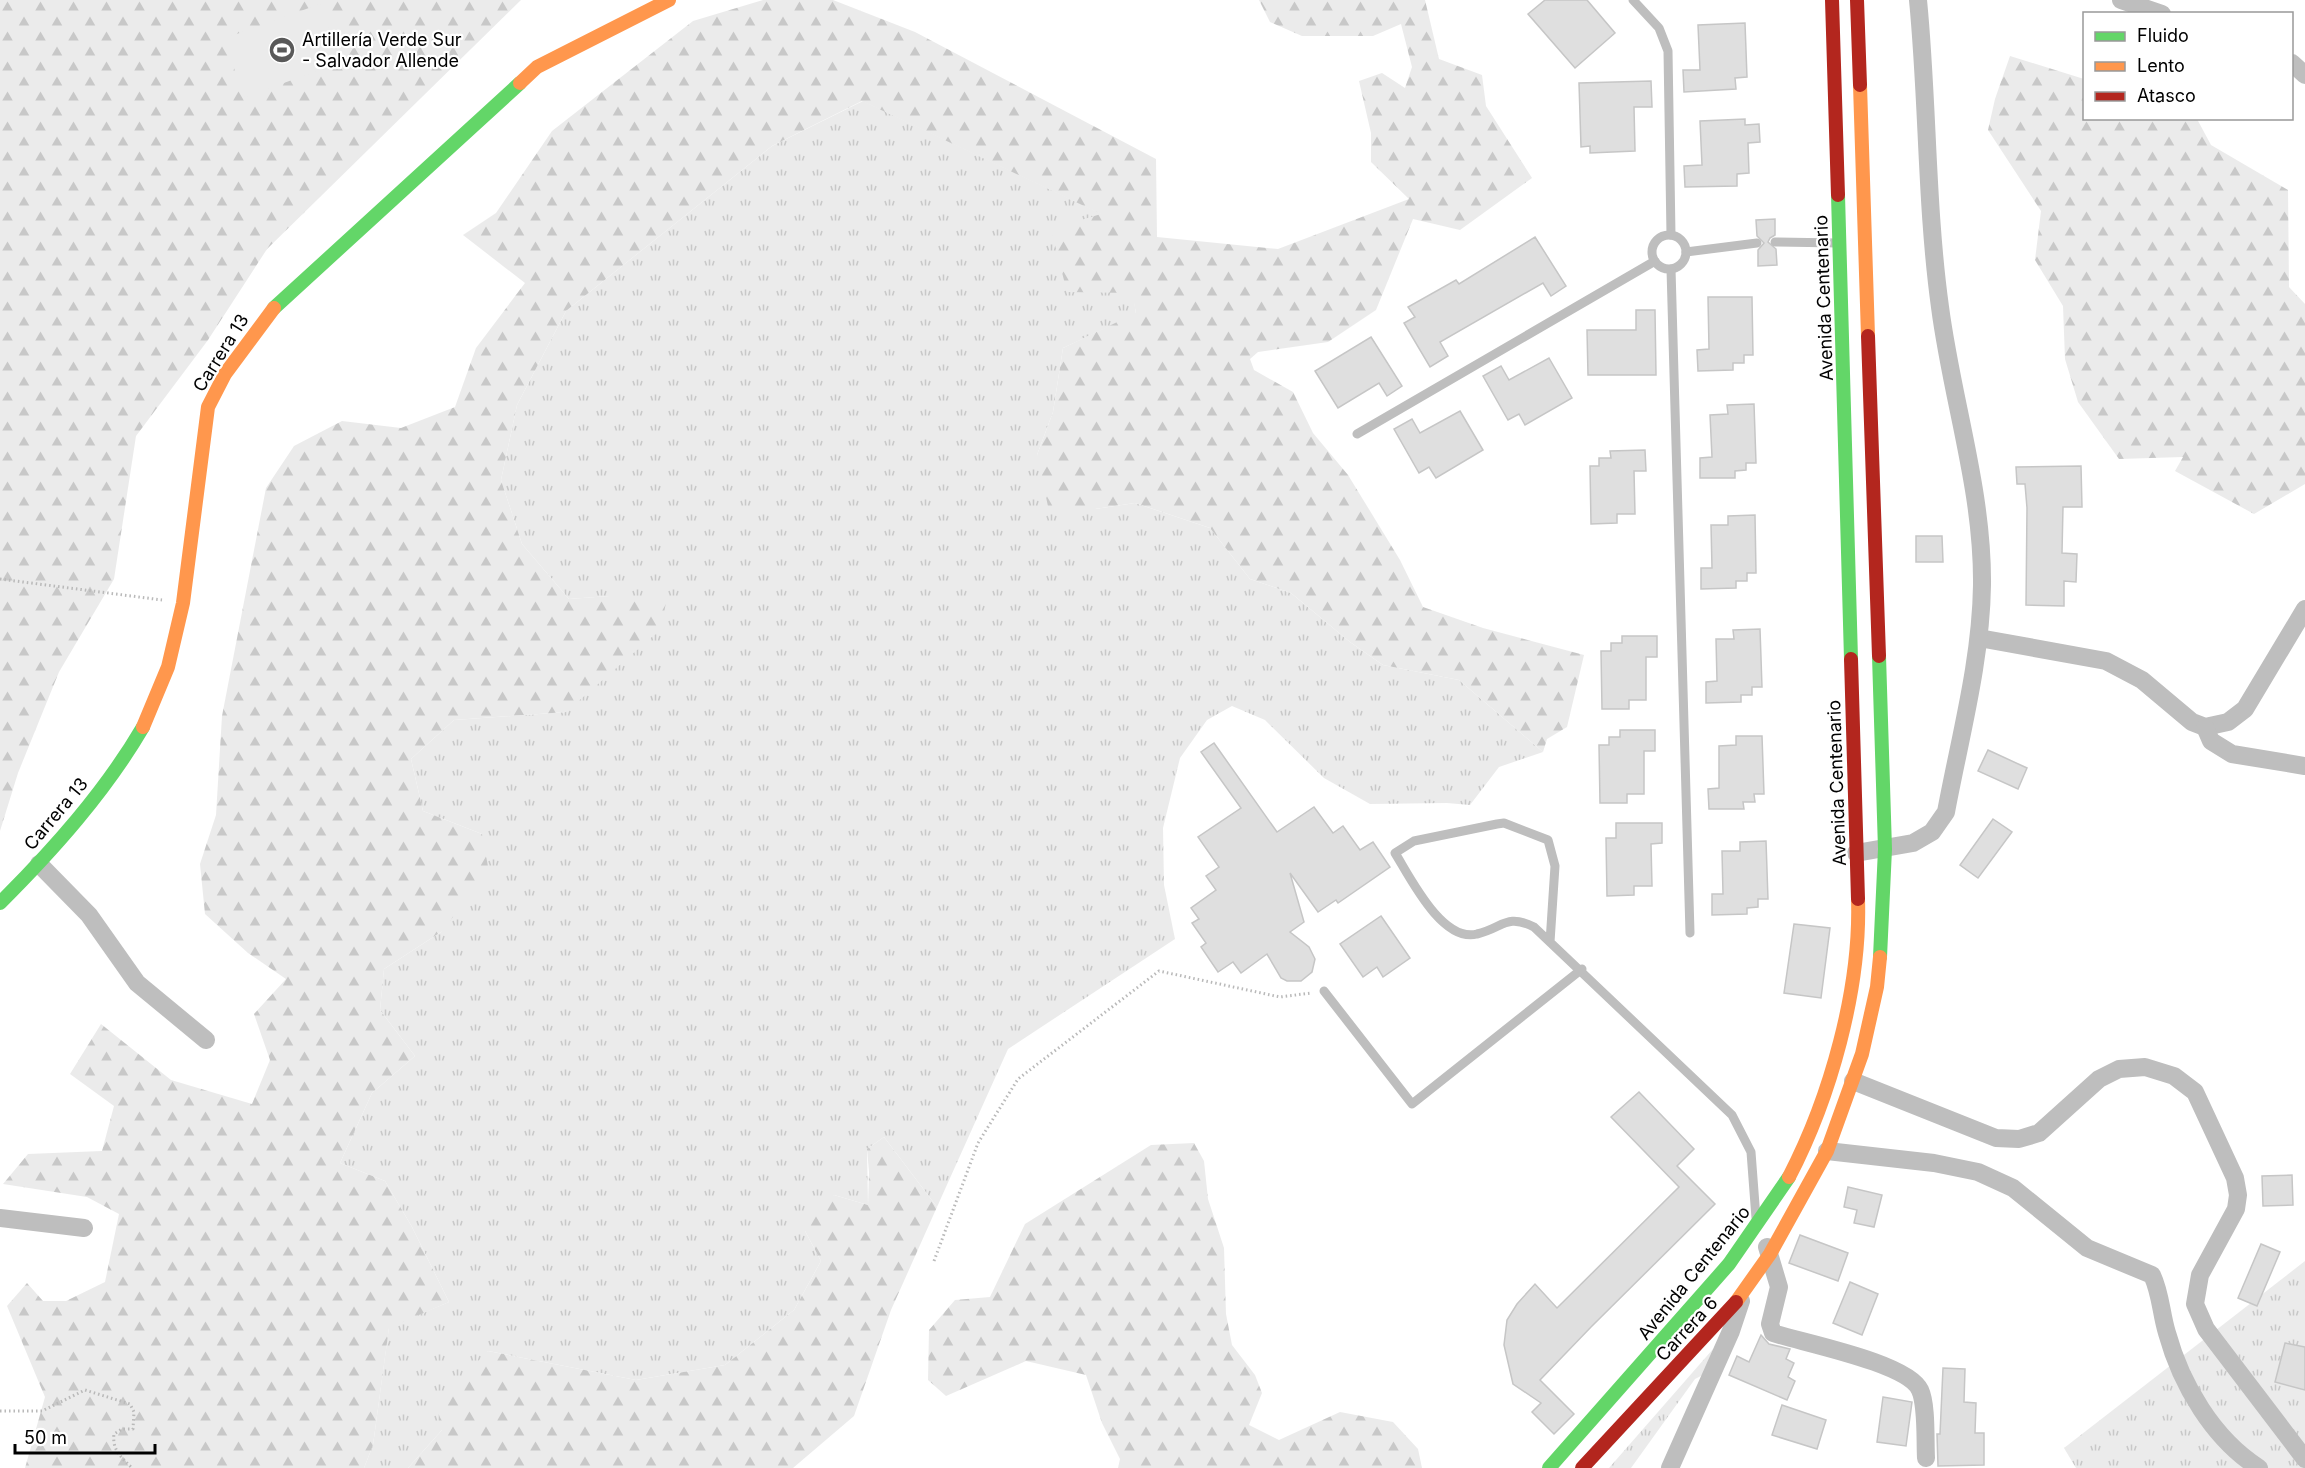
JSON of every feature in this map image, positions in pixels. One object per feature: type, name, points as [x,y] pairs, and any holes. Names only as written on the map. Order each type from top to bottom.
[{"type":"main road","name":"Carrera 13","points":[[0,903],[39,864],[121,765],[147,720],[168,667],[183,603],[208,407],[225,374],[266,315],[537,67],[669,0]]},
{"type":"main road","name":"Avenida Centenario","points":[[1549,1468],[1703,1295],[1759,1226],[1796,1162],[1817,1117],[1839,1047],[1859,926],[1841,244],[1832,0]]},
{"type":"main road","name":"Carrera 6","points":[[1582,1468],[1743,1295],[1770,1254],[1801,1202],[1827,1151],[1862,1054],[1877,987],[1883,927],[1885,849],[1857,0]]},
{"type":"street","points":[[1856,854],[1913,843],[1932,832],[1946,812],[1979,638],[1981,543],[1977,500],[1940,309],[1929,211],[1925,70],[1918,0]]},
{"type":"street","points":[[2121,0],[2156,12]]},
{"type":"street","points":[[2293,64],[2305,75]]},
{"type":"street","points":[[1979,638],[2106,661],[2142,680],[2192,722],[2205,727],[2228,722],[2245,709],[2305,609]]},
{"type":"street","points":[[2205,727],[2211,741],[2232,754],[2305,766]]},
{"type":"street","points":[[39,864],[89,915],[137,983],[206,1040]]},
{"type":"street","points":[[1853,1081],[1996,1138],[2019,1139],[2039,1133],[2099,1078],[2119,1069],[2145,1067],[2174,1076],[2195,1092],[2235,1178],[2238,1194],[2236,1209],[2200,1275],[2195,1304],[2206,1329],[2305,1459]]},
{"type":"street","points":[[1827,1151],[1934,1163],[1978,1172],[2013,1188],[2087,1248],[2152,1275],[2159,1290],[2172,1351],[2183,1380],[2232,1449],[2259,1468]]},
{"type":"street","points":[[0,1218],[84,1227]]},
{"type":"street","points":[[1759,1226],[1779,1287],[1770,1324],[1773,1333],[1893,1368],[1915,1381],[1921,1392],[1926,1458]]},
{"type":"street","points":[[1670,1468],[1731,1331],[1743,1295]]},
{"type":"lane","points":[[1633,0],[1659,28],[1668,51],[1671,235]]},
{"type":"lane","points":[[1671,235],[1684,243],[1686,252],[1683,262],[1671,269],[1662,267],[1655,261],[1652,252],[1655,243],[1663,236],[1671,235]]},
{"type":"lane","points":[[1775,242],[1864,243]]},
{"type":"lane","points":[[1686,252],[1757,243]]},
{"type":"lane","points":[[1357,434],[1655,261]]},
{"type":"lane","points":[[1671,269],[1690,933]]},
{"type":"lane","points":[[1551,942],[1556,866],[1548,840],[1504,823],[1414,840],[1395,853],[1432,912],[1461,933],[1476,934],[1505,921],[1520,920],[1534,927],[1551,942],[1582,969],[1732,1115],[1751,1152],[1755,1213],[1759,1226]]},
{"type":"lane","points":[[1324,991],[1412,1104],[1582,969]]},
{"type":"path","points":[[0,579],[183,603]]},
{"type":"path","points":[[934,1261],[978,1143],[1018,1078],[1159,971],[1280,998],[1324,991]]},
{"type":"path","points":[[0,1411],[42,1411],[85,1390],[130,1404],[134,1412],[133,1430],[122,1429],[114,1434],[113,1444],[117,1454],[132,1468]]},
{"type":"green space","points":[[0,0],[521,0],[267,249],[208,340],[136,436],[114,579],[59,672],[18,773],[0,831]]},
{"type":"green space","points":[[763,0],[833,0],[915,32],[1156,159],[1157,237],[1278,249],[1409,199],[1371,162],[1371,133],[1359,81],[1382,73],[1405,88],[1412,67],[1401,24],[1373,36],[1302,36],[1270,22],[1259,0],[1425,0],[1439,59],[1482,75],[1486,106],[1532,178],[1460,230],[1413,219],[1376,310],[1328,342],[1258,352],[1250,359],[1254,370],[1293,392],[1313,433],[1348,475],[1400,560],[1423,607],[1483,628],[1584,655],[1567,727],[1547,739],[1543,752],[1459,680],[1383,665],[1350,642],[1291,593],[1250,579],[1210,528],[1135,503],[1095,509],[1049,511],[1037,455],[1053,412],[1063,348],[1136,313],[1132,293],[1067,292],[1051,229],[1101,214],[862,101],[772,146],[566,311],[517,405],[501,480],[522,544],[569,599],[609,596],[667,597],[661,629],[566,712],[454,720],[411,759],[423,811],[482,834],[489,872],[441,932],[384,969],[380,1010],[415,1056],[372,1093],[340,1163],[385,1181],[412,1227],[449,1302],[389,1328],[373,1445],[364,1468],[25,1468],[45,1397],[7,1306],[27,1283],[43,1301],[66,1301],[105,1282],[119,1214],[87,1197],[3,1184],[28,1154],[102,1151],[114,1106],[70,1074],[101,1024],[171,1080],[252,1104],[270,1060],[254,1014],[286,979],[248,953],[205,914],[200,864],[216,815],[222,716],[266,488],[294,446],[342,421],[401,428],[455,407],[476,348],[525,283],[463,235],[496,213],[552,131],[693,21]]},
{"type":"green space","name":"Artillería Verde Sur - Salvador Allende","points":[[320,4],[342,62],[245,97],[223,39]]},
{"type":"green space","points":[[2010,56],[2083,79],[2083,120],[2198,120],[2211,145],[2288,190],[2289,287],[2305,304],[2305,484],[2254,514],[2175,471],[2183,457],[2119,459],[2078,402],[2065,359],[2063,306],[2035,260],[2041,211],[1988,130],[1995,99]]},
{"type":"green space","points":[[863,101],[1102,214],[1133,293],[1136,314],[1063,348],[1053,412],[1037,455],[1095,509],[1135,503],[1210,528],[1250,579],[1291,593],[1350,642],[1383,665],[1459,680],[1543,752],[1499,767],[1470,805],[1370,804],[1324,778],[1265,720],[1232,706],[1207,720],[1180,758],[1163,828],[1164,885],[1175,939],[1008,1049],[937,1207],[884,1137],[867,1149],[868,1205],[834,1195],[805,1231],[821,1261],[794,1310],[725,1365],[636,1380],[488,1351],[442,1430],[408,1468],[364,1468],[373,1445],[389,1327],[449,1302],[412,1227],[385,1181],[340,1163],[372,1093],[415,1056],[380,1010],[384,969],[441,932],[482,834],[423,811],[411,759],[454,720],[566,712],[610,596],[569,599],[522,544],[501,480],[517,405],[566,311],[772,146]]},
{"type":"green space","points":[[884,1137],[937,1207],[891,1310],[854,1416],[793,1468],[408,1468],[442,1430],[437,1404],[488,1351],[636,1380],[725,1365],[794,1310],[821,1261],[805,1231],[806,1208],[834,1195],[868,1205],[867,1149]]},
{"type":"green space","points":[[1194,1143],[1204,1161],[1208,1199],[1224,1248],[1226,1314],[1232,1345],[1255,1375],[1262,1393],[1249,1425],[1279,1440],[1340,1412],[1393,1422],[1418,1449],[1422,1468],[1118,1468],[1120,1459],[1102,1423],[1086,1375],[1026,1361],[946,1396],[928,1380],[929,1330],[955,1300],[990,1297],[1025,1224],[1151,1145]]},
{"type":"green space","points":[[2305,1261],[2305,1468],[2076,1468],[2064,1448]]},
{"type":"green space","points":[[1713,1349],[1709,1372],[1695,1379],[1631,1468],[1609,1468]]},
{"type":"building","points":[[1545,0],[1587,0],[1615,33],[1575,68],[1528,14]]},
{"type":"building","points":[[1745,23],[1747,77],[1735,78],[1736,89],[1684,92],[1683,70],[1700,70],[1698,25]]},
{"type":"building","points":[[1651,81],[1652,107],[1634,107],[1635,151],[1590,153],[1590,146],[1581,147],[1579,83]]},
{"type":"building","points":[[1745,119],[1745,125],[1759,124],[1760,142],[1748,143],[1749,173],[1737,174],[1737,186],[1685,187],[1684,166],[1702,165],[1700,121]]},
{"type":"building","points":[[1775,219],[1775,235],[1768,242],[1776,249],[1777,265],[1758,266],[1758,250],[1764,243],[1757,236],[1756,220]]},
{"type":"building","points":[[1535,237],[1566,286],[1551,296],[1543,283],[1440,342],[1448,356],[1430,367],[1404,323],[1415,317],[1408,307],[1456,280],[1459,284]]},
{"type":"building","points":[[1708,297],[1752,297],[1753,355],[1744,355],[1744,363],[1733,363],[1733,370],[1698,371],[1697,350],[1709,349]]},
{"type":"building","points":[[1636,310],[1655,310],[1656,375],[1588,375],[1587,330],[1636,330]]},
{"type":"building","points":[[1371,337],[1402,386],[1387,396],[1379,383],[1338,408],[1315,371]]},
{"type":"building","points":[[1549,358],[1572,398],[1525,425],[1519,414],[1508,420],[1483,376],[1501,366],[1509,380]]},
{"type":"building","points":[[1754,404],[1756,463],[1746,463],[1746,470],[1735,471],[1735,478],[1700,478],[1700,458],[1712,457],[1710,415],[1728,414],[1727,405]]},
{"type":"building","points":[[1460,411],[1483,450],[1436,478],[1429,467],[1419,473],[1394,429],[1412,419],[1420,433]]},
{"type":"building","points":[[1645,450],[1646,471],[1634,471],[1635,514],[1617,514],[1617,523],[1591,524],[1590,466],[1599,466],[1599,458],[1611,458],[1610,451]]},
{"type":"building","points":[[2081,466],[2082,507],[2063,507],[2062,553],[2077,554],[2076,582],[2064,581],[2064,606],[2026,605],[2027,508],[2025,484],[2017,484],[2016,467]]},
{"type":"building","points":[[1755,515],[1756,573],[1747,573],[1747,581],[1736,581],[1736,588],[1701,589],[1701,568],[1712,568],[1711,525],[1728,525],[1728,516]]},
{"type":"building","points":[[1916,536],[1942,536],[1943,562],[1916,562]]},
{"type":"building","points":[[1760,629],[1762,687],[1752,687],[1752,695],[1741,695],[1741,702],[1706,703],[1706,682],[1717,681],[1716,639],[1734,639],[1733,630]]},
{"type":"building","points":[[1622,636],[1657,636],[1657,657],[1646,657],[1646,700],[1629,700],[1629,709],[1602,709],[1601,651],[1611,651],[1611,643],[1622,643]]},
{"type":"building","points":[[1620,730],[1655,730],[1655,751],[1644,751],[1644,794],[1627,794],[1627,803],[1600,803],[1599,745],[1609,745],[1609,737],[1620,737]]},
{"type":"building","points":[[1736,736],[1762,736],[1764,794],[1754,794],[1755,802],[1743,802],[1744,809],[1709,809],[1708,789],[1719,788],[1719,746],[1736,745]]},
{"type":"building","points":[[1214,743],[1277,832],[1314,807],[1333,833],[1343,826],[1360,850],[1373,842],[1390,867],[1338,903],[1336,900],[1318,912],[1290,873],[1304,922],[1290,932],[1309,947],[1315,959],[1312,972],[1301,981],[1287,981],[1281,978],[1267,954],[1241,973],[1233,962],[1218,972],[1201,947],[1206,943],[1192,923],[1199,919],[1191,908],[1216,890],[1206,876],[1219,867],[1198,837],[1241,808],[1201,752]]},
{"type":"building","points":[[1988,750],[2027,768],[2018,789],[1978,771]]},
{"type":"building","points":[[1993,819],[2012,832],[1978,878],[1960,865]]},
{"type":"building","points":[[1616,823],[1662,823],[1662,843],[1651,844],[1652,886],[1634,886],[1634,895],[1607,896],[1606,838],[1616,838]]},
{"type":"building","points":[[1766,841],[1768,899],[1758,899],[1758,907],[1747,908],[1747,914],[1712,915],[1712,894],[1723,894],[1722,851],[1740,851],[1740,842]]},
{"type":"building","points":[[1381,916],[1410,958],[1383,977],[1377,967],[1363,977],[1340,944]]},
{"type":"building","points":[[1794,924],[1830,928],[1821,998],[1784,993]]},
{"type":"building","points":[[1639,1092],[1694,1149],[1677,1166],[1715,1204],[1540,1380],[1574,1414],[1554,1434],[1532,1412],[1541,1403],[1513,1384],[1504,1345],[1507,1320],[1517,1304],[1535,1284],[1557,1308],[1679,1187],[1611,1117]]},
{"type":"building","points":[[2292,1175],[2293,1205],[2263,1206],[2262,1176]]},
{"type":"building","points":[[1848,1187],[1882,1195],[1874,1227],[1854,1223],[1857,1210],[1844,1207]]},
{"type":"building","points":[[1800,1235],[1848,1253],[1838,1281],[1789,1263]]},
{"type":"building","points":[[2261,1244],[2280,1252],[2257,1306],[2238,1298]]},
{"type":"building","points":[[1850,1282],[1878,1294],[1862,1335],[1833,1323]]},
{"type":"building","points":[[1761,1335],[1769,1344],[1790,1349],[1786,1359],[1794,1363],[1788,1377],[1795,1381],[1787,1400],[1729,1375],[1737,1356],[1749,1362]]},
{"type":"building","points":[[2285,1343],[2305,1347],[2305,1390],[2275,1382]]},
{"type":"building","points":[[1943,1368],[1965,1369],[1964,1402],[1976,1403],[1975,1433],[1984,1433],[1984,1465],[1938,1466],[1937,1434],[1940,1434]]},
{"type":"building","points":[[1883,1397],[1912,1402],[1906,1446],[1877,1442]]},
{"type":"building","points":[[1782,1405],[1826,1420],[1817,1449],[1772,1435]]},
{"type":"traffic: fast","points":[[274,308],[520,83]]},
{"type":"traffic: fast","points":[[1838,195],[1851,659]]},
{"type":"traffic: fast","points":[[1879,656],[1885,849],[1880,957]]},
{"type":"traffic: fast","points":[[0,903],[77,820],[112,774],[143,727]]},
{"type":"traffic: fast","points":[[1549,1468],[1729,1264],[1789,1177]]},
{"type":"traffic: slow","points":[[520,83],[537,67],[669,0]]},
{"type":"traffic: slow","points":[[1860,85],[1868,336]]},
{"type":"traffic: slow","points":[[143,727],[168,667],[183,603],[208,407],[225,374],[274,308]]},
{"type":"traffic: slow","points":[[1789,1177],[1818,1113],[1840,1042],[1854,969],[1858,934],[1858,899]]},
{"type":"traffic: slow","points":[[1736,1302],[1770,1254],[1827,1151],[1862,1054],[1877,987],[1880,957]]},
{"type":"traffic: jam","points":[[1832,0],[1838,195]]},
{"type":"traffic: jam","points":[[1857,0],[1860,85]]},
{"type":"traffic: jam","points":[[1868,336],[1879,656]]},
{"type":"traffic: jam","points":[[1851,659],[1858,899]]},
{"type":"traffic: jam","points":[[1582,1468],[1736,1302]]},
{"type":"place","name":"Artillería Verde Sur - Salvador Allende","points":[[282,50]]}]
